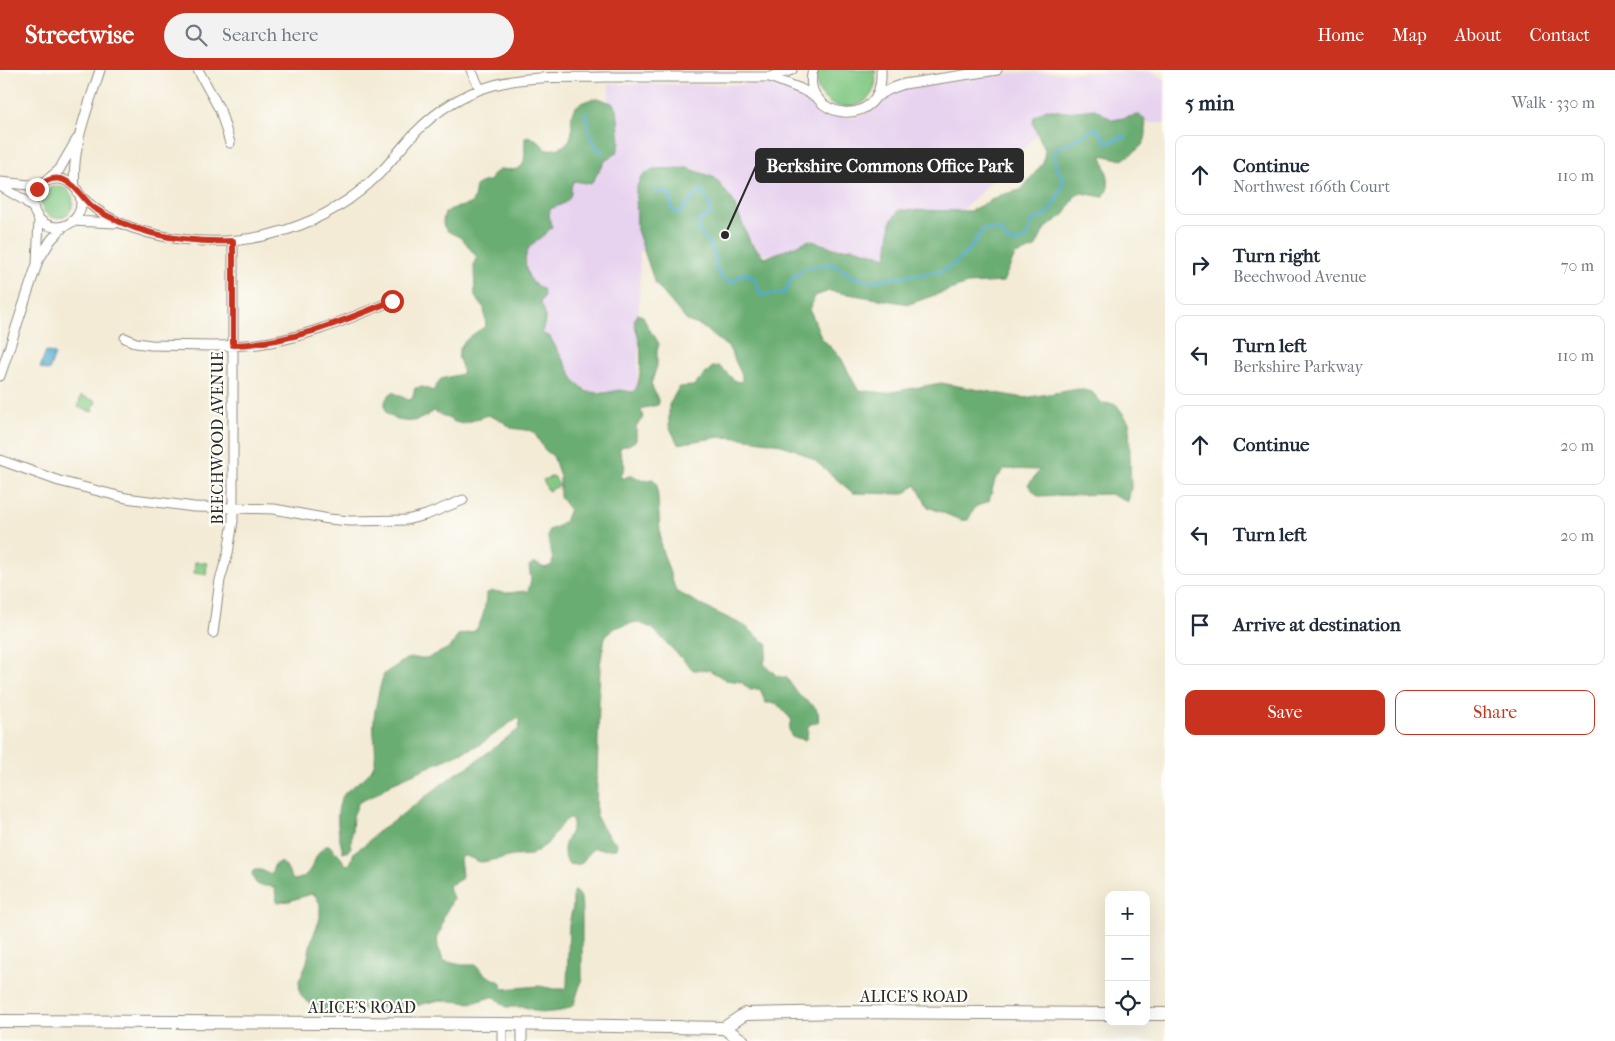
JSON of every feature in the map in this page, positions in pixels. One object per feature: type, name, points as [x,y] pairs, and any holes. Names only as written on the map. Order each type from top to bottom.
[{"type":"main road","name":"ALICE'S ROAD","points":[[0,1021],[522,1024],[724,1028],[745,1014],[846,1012],[1105,1014]]},
{"type":"main road","points":[[1150,1014],[1165,1014]]},
{"type":"main road","points":[[724,1028],[743,1041]]},
{"type":"street","points":[[0,376],[37,264],[51,240],[79,211],[80,205],[74,167],[79,134],[100,70]]},
{"type":"street","points":[[198,70],[220,110],[230,144]]},
{"type":"street","points":[[471,70],[480,89]]},
{"type":"street","points":[[770,78],[792,70]]},
{"type":"street","points":[[813,70],[811,74],[813,89],[821,103],[836,112],[848,114],[870,105],[876,98],[890,89],[904,84],[997,70]]},
{"type":"street","points":[[876,98],[882,82],[881,70]]},
{"type":"street","points":[[0,182],[29,185],[59,179],[65,180],[92,207],[118,223],[152,234],[193,241],[253,239],[285,231],[329,212],[357,193],[378,175],[416,132],[447,106],[480,89],[514,80],[534,78],[770,78],[801,89],[819,99]]},
{"type":"street","points":[[33,208],[34,195],[59,170],[79,134]]},
{"type":"street","points":[[0,186],[24,200],[33,208],[43,222],[55,226],[69,223],[118,223]]},
{"type":"street","points":[[37,264],[39,218]]},
{"type":"street","name":"BEECHWOOD AVENUE","points":[[213,633],[220,580],[231,540],[233,508],[233,241]]},
{"type":"street","points":[[125,338],[143,344],[256,344],[296,337],[336,324],[392,301]]},
{"type":"street","points":[[0,460],[59,481],[126,498],[194,507],[274,509],[350,521],[406,520],[426,515],[463,500]]},
{"type":"street","points":[[502,1024],[502,1041]]},
{"type":"street","points":[[522,1024],[522,1041]]},
{"type":"shaded area","points":[[586,70],[777,70],[586,71]]},
{"type":"shaded area","points":[[1152,72],[1162,77],[1165,81],[1165,123],[1050,122],[915,258],[640,251],[637,402],[550,403],[511,218],[609,131],[609,84],[779,85],[802,94],[830,115],[845,118],[861,116],[888,94],[905,87],[1015,73]]},
{"type":"green space","points":[[817,70],[875,70],[875,86],[868,98],[858,105],[846,107],[834,105],[824,98],[817,86]]},
{"type":"green space","points":[[598,98],[612,103],[617,108],[620,142],[617,153],[605,161],[591,184],[574,181],[568,200],[550,209],[549,217],[552,227],[532,245],[526,255],[525,262],[528,275],[533,282],[543,289],[544,296],[540,303],[545,317],[543,334],[550,337],[575,381],[587,392],[605,393],[619,390],[633,392],[640,375],[641,359],[639,338],[634,321],[637,314],[643,316],[649,330],[659,344],[657,366],[651,384],[659,402],[658,405],[641,410],[643,418],[636,426],[636,440],[620,449],[625,466],[621,476],[622,479],[632,475],[643,481],[653,479],[657,484],[661,547],[676,591],[745,626],[768,645],[764,664],[777,676],[787,678],[799,695],[816,708],[819,716],[818,722],[808,726],[807,738],[805,740],[791,736],[789,729],[791,719],[776,703],[766,703],[760,689],[750,690],[741,682],[726,680],[709,670],[693,670],[652,628],[636,622],[614,628],[605,637],[600,665],[596,816],[609,837],[617,843],[616,849],[602,850],[595,848],[579,864],[569,864],[565,858],[564,847],[572,827],[573,821],[570,819],[561,825],[547,844],[531,855],[513,856],[482,862],[462,856],[460,859],[461,879],[448,886],[453,898],[444,915],[441,930],[437,936],[438,947],[444,961],[461,965],[476,965],[486,975],[500,982],[503,989],[539,986],[564,989],[567,986],[569,924],[573,906],[573,891],[577,892],[581,898],[582,910],[582,979],[574,1004],[561,1011],[542,1013],[525,1007],[506,1007],[495,997],[491,997],[473,1003],[440,1000],[406,1008],[379,1007],[340,1015],[318,1010],[304,999],[300,993],[299,981],[307,962],[311,942],[320,918],[320,904],[315,895],[311,894],[289,901],[278,902],[275,888],[258,884],[253,879],[252,873],[254,870],[261,870],[271,874],[275,864],[281,862],[294,880],[301,878],[307,874],[319,852],[329,845],[348,865],[354,852],[367,843],[376,833],[519,729],[520,719],[517,718],[481,744],[392,783],[373,796],[359,802],[353,816],[351,847],[347,852],[343,852],[338,829],[339,805],[346,792],[371,771],[375,761],[375,714],[384,674],[406,659],[428,658],[451,647],[458,635],[475,631],[482,618],[486,594],[489,592],[528,591],[531,580],[529,566],[535,563],[545,568],[552,565],[553,560],[548,540],[549,530],[563,523],[569,509],[560,497],[560,476],[553,456],[545,450],[533,431],[511,428],[502,421],[488,415],[463,424],[434,411],[416,420],[398,420],[386,413],[385,401],[393,392],[408,400],[412,399],[415,388],[423,387],[433,391],[441,379],[462,374],[459,359],[460,348],[467,340],[486,326],[484,308],[475,297],[474,263],[477,257],[462,239],[445,228],[443,220],[445,213],[451,209],[471,204],[477,185],[490,181],[492,175],[501,169],[510,170],[521,167],[524,159],[525,138],[528,136],[537,140],[547,150],[563,146],[569,140],[572,133],[572,113],[576,107],[584,102]]},
{"type":"green space","points":[[1046,109],[1066,112],[1095,109],[1113,120],[1139,115],[1145,119],[1145,140],[1135,152],[1122,160],[1102,155],[1108,182],[1108,187],[1103,197],[1082,193],[1075,196],[1064,215],[1045,228],[1035,248],[1015,255],[1003,282],[967,284],[909,304],[829,291],[815,296],[810,310],[821,337],[841,358],[858,390],[886,393],[941,383],[1024,398],[1079,389],[1092,392],[1102,403],[1116,404],[1129,422],[1131,488],[1128,502],[1110,494],[1038,496],[1028,485],[1040,470],[1005,469],[995,480],[989,501],[975,507],[968,520],[961,520],[928,507],[916,485],[904,494],[853,493],[814,460],[796,450],[775,443],[720,437],[678,444],[669,426],[669,405],[679,387],[693,386],[712,367],[719,366],[735,381],[742,382],[742,375],[729,348],[701,326],[687,321],[655,283],[637,230],[636,189],[641,177],[653,169],[688,168],[715,178],[733,201],[750,242],[765,258],[810,240],[837,249],[853,248],[887,257],[891,221],[899,210],[970,211],[1001,195],[1021,190],[1043,163],[1045,150],[1033,124],[1034,117]]},
{"type":"green space","points":[[57,186],[68,191],[73,202],[68,213],[57,218],[46,213],[41,202],[46,191]]},
{"type":"green space","points":[[81,396],[96,401],[92,412],[78,407]]},
{"type":"green space","points":[[554,476],[559,486],[548,491],[543,480]]},
{"type":"green space","points":[[195,562],[207,563],[206,575],[194,573]]},
{"type":"water","points":[[46,351],[55,354],[49,371],[40,368]]},
{"type":"waterway","points":[[586,113],[594,144],[602,152]]},
{"type":"waterway","points":[[656,193],[665,191],[671,196],[672,208],[678,214],[701,190],[711,206],[709,216],[700,219],[698,230],[711,246],[718,272],[721,276],[732,283],[739,276],[747,273],[755,280],[761,295],[784,293],[793,278],[802,270],[822,265],[832,264],[856,278],[872,281],[942,271],[955,264],[971,248],[983,229],[1000,230],[1007,240],[1017,243],[1028,236],[1032,221],[1048,214],[1060,192],[1064,179],[1056,167],[1054,151],[1096,128],[1108,143],[1126,136]]},
{"type":"place","name":"Berkshire Commons Office Park","points":[[725,235]]},
{"type":"route","points":[[37,189],[46,181],[53,179],[65,180],[92,207],[118,223],[152,234],[173,238],[213,242],[233,241],[233,345],[256,344],[296,337],[336,324],[392,301]]}]
